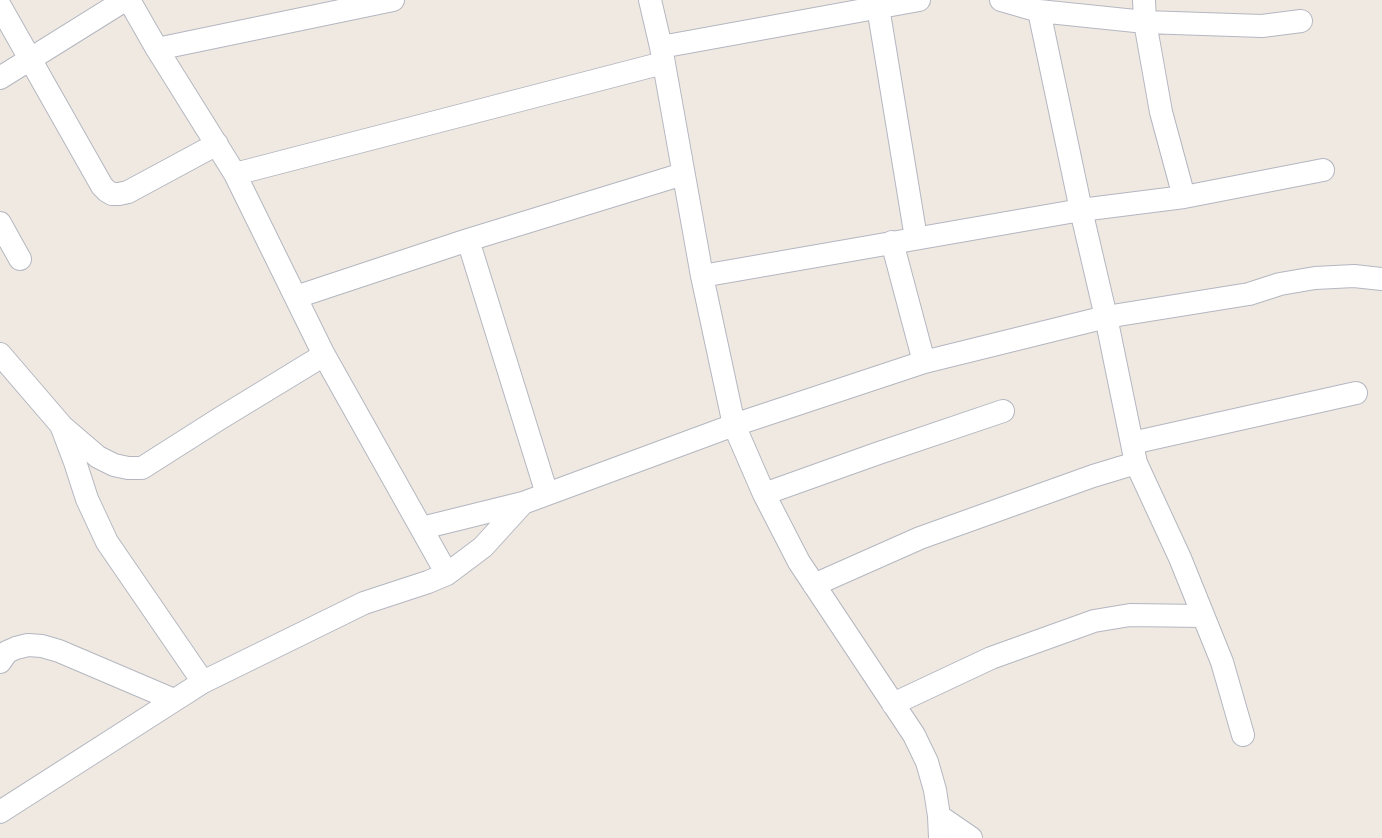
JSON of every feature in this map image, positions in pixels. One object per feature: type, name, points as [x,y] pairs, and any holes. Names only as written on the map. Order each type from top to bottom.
[{"type":"street","points":[[0,78],[125,0]]},
{"type":"street","points":[[128,0],[235,174],[324,354],[447,574]]},
{"type":"street","points":[[157,49],[393,0]]},
{"type":"street","points":[[650,0],[662,55],[702,276],[734,425],[764,494],[799,562],[914,735],[927,762],[935,790],[939,816],[940,838]]},
{"type":"street","points":[[235,174],[662,55],[878,7],[919,0]]},
{"type":"street","points":[[1000,0],[1039,11],[1145,22],[1262,26],[1301,21]]},
{"type":"street","points":[[1144,0],[1145,22],[1161,112],[1184,197]]},
{"type":"street","points":[[0,6],[31,58],[102,186],[112,194],[128,192],[217,144]]},
{"type":"street","points":[[878,7],[916,238]]},
{"type":"street","points":[[1039,11],[1081,210],[1106,317],[1134,453],[1180,558],[1222,662],[1243,735]]},
{"type":"street","points":[[702,276],[1081,210],[1184,197],[1323,170]]},
{"type":"street","points":[[296,297],[468,240],[683,174]]},
{"type":"street","points":[[0,223],[20,259]]},
{"type":"street","points":[[468,240],[547,494]]},
{"type":"street","points":[[892,242],[924,362]]},
{"type":"street","points":[[422,528],[523,503],[734,425],[924,362],[1106,317],[1249,294],[1280,284],[1315,278],[1354,276],[1382,279]]},
{"type":"street","points":[[0,354],[61,425],[98,457],[114,465],[128,468],[142,468],[219,418],[324,354]]},
{"type":"street","points":[[814,585],[920,538],[1093,476],[1134,453],[1356,393]]},
{"type":"street","points":[[764,494],[1003,411]]},
{"type":"street","points":[[61,425],[87,498],[107,542],[203,682]]},
{"type":"street","points":[[0,812],[203,682],[364,603],[428,582],[447,574],[483,547],[523,503]]},
{"type":"street","points":[[893,704],[991,658],[1094,621],[1130,615],[1203,616]]},
{"type":"street","points":[[0,662],[8,652],[16,648],[28,645],[42,646],[59,651],[174,700]]},
{"type":"street","points":[[939,816],[971,838]]}]
